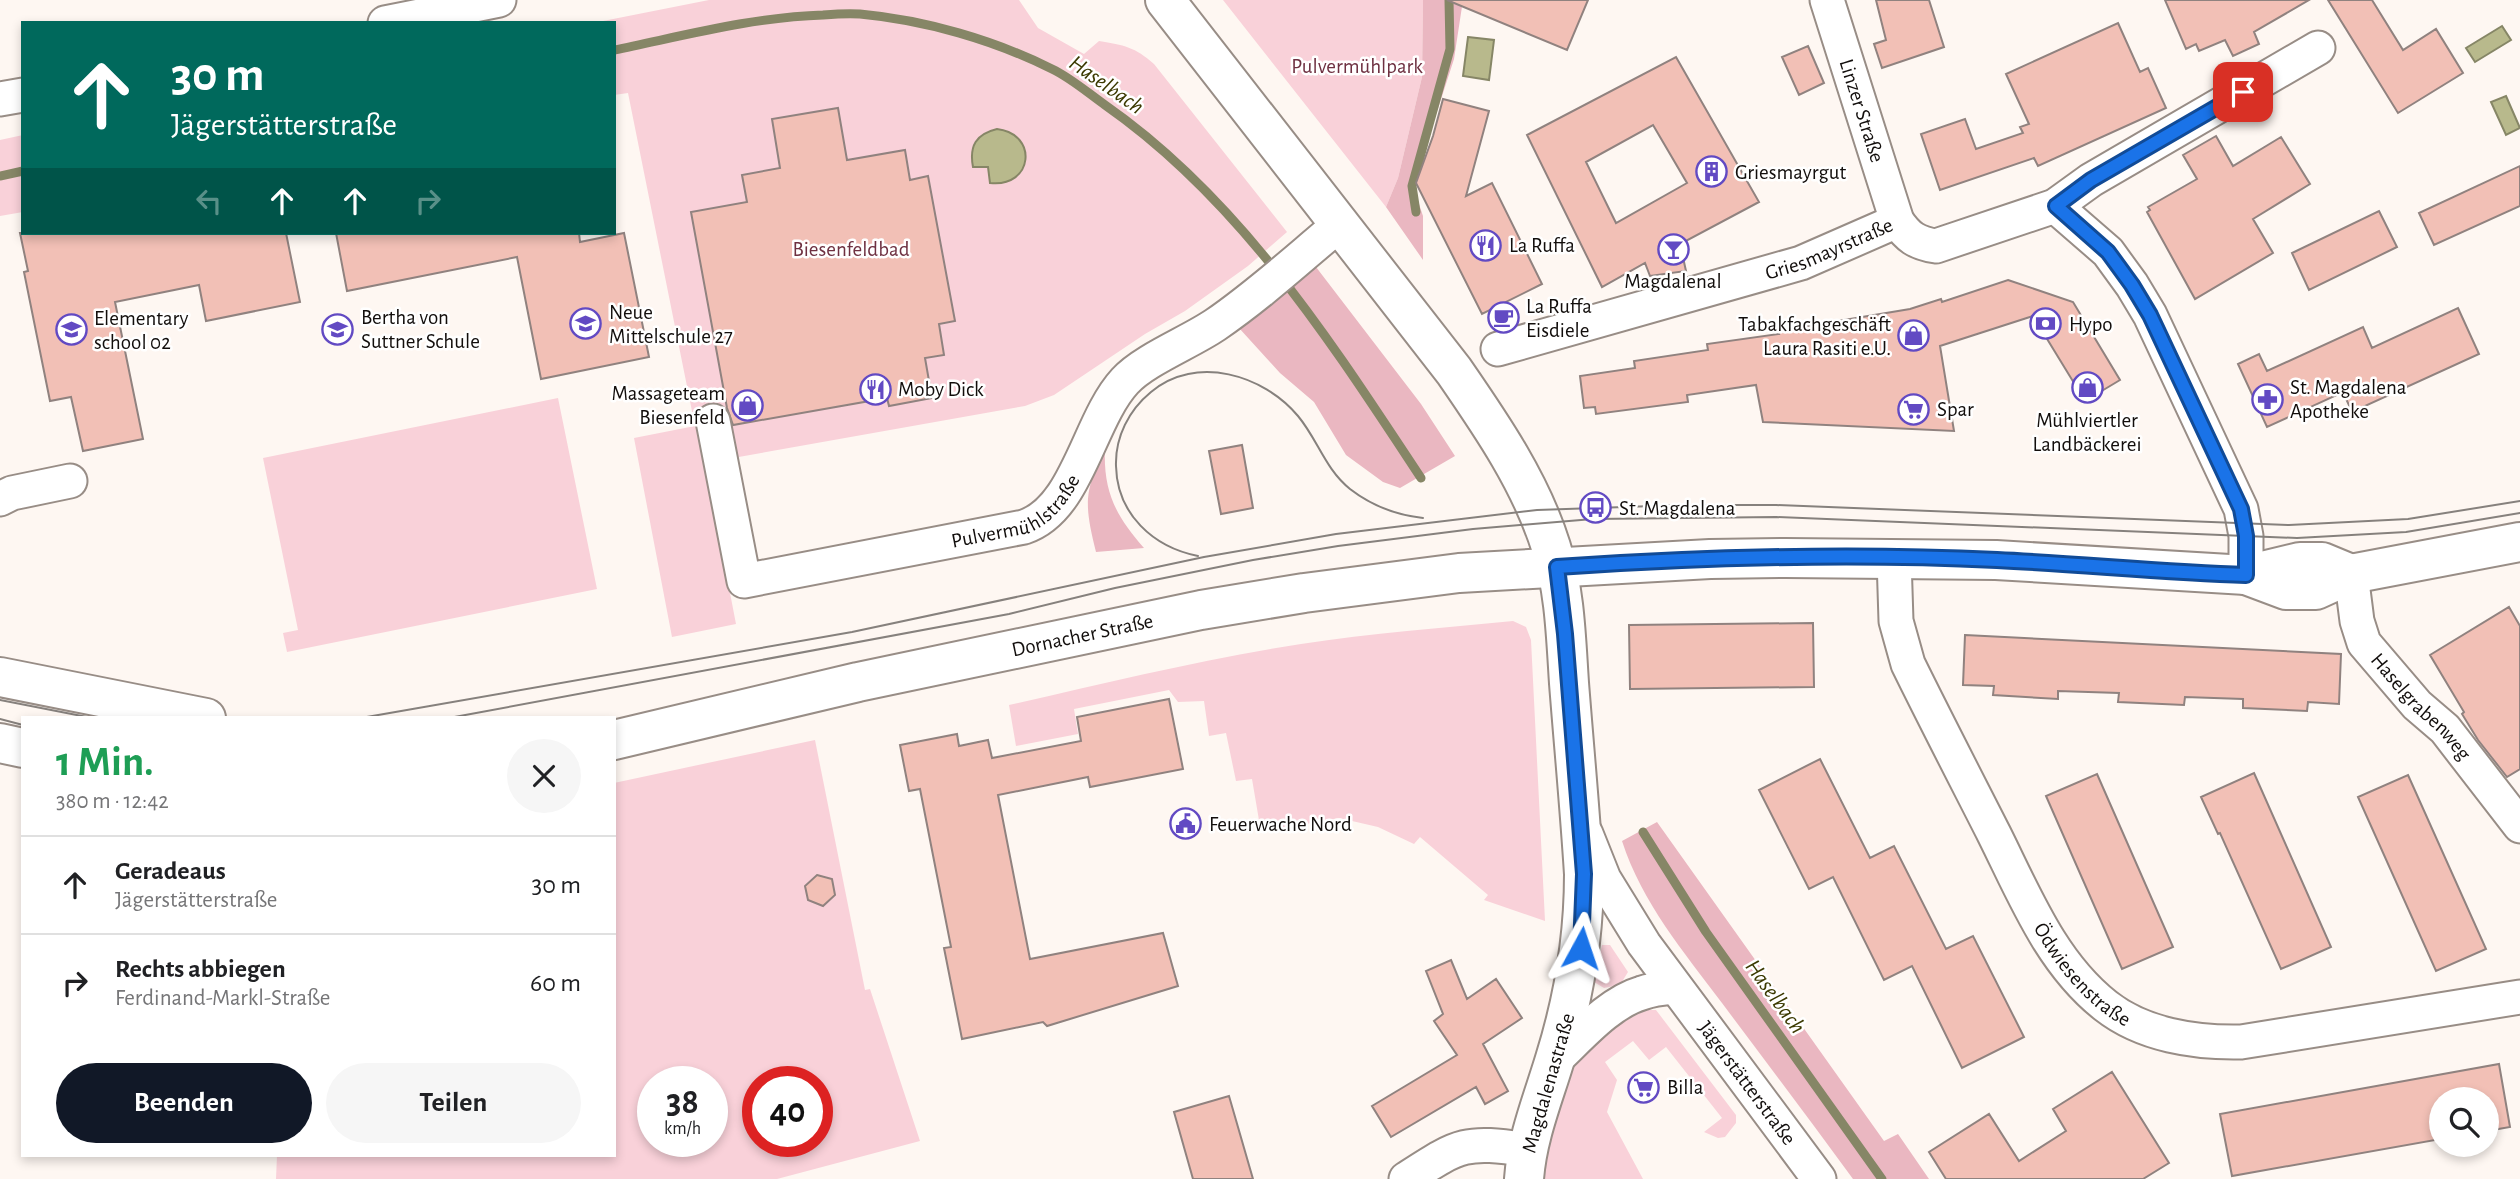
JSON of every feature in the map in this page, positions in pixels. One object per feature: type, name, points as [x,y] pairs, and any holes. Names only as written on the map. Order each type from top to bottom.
[{"type":"street","points":[[395,21],[499,0]]},
{"type":"street","points":[[1165,0],[1454,371],[1481,410],[1523,480],[1557,567]]},
{"type":"street","name":"Linzer Straße","points":[[1827,0],[1897,221]]},
{"type":"street","name":"Griesmayrstraße","points":[[1498,349],[1801,263],[1897,221],[1909,237],[1920,244],[1936,246],[2056,206],[2091,180],[2318,48]]},
{"type":"street","points":[[0,99],[21,95]]},
{"type":"street","points":[[2056,206],[2108,252],[2150,315],[2241,509],[2246,536],[2246,575]]},
{"type":"street","name":"Pulvermühlstraße","points":[[713,421],[744,581],[1024,527],[1041,518],[1060,497],[1107,404],[1126,379],[1158,357],[1200,335],[1263,288],[1340,224]]},
{"type":"street","points":[[0,499],[12,493],[70,481]]},
{"type":"street","name":"Dornacher Straße","points":[[616,740],[845,685],[1201,610],[1304,593],[1459,573],[1710,559],[1996,560],[2246,575],[2286,590],[2299,591],[2324,589],[2351,573],[2520,542]]},
{"type":"street","name":"Ödwiesenstraße","points":[[1894,558],[1896,621],[1908,664],[2048,937],[2084,987],[2108,1008],[2165,1035],[2206,1042],[2241,1042],[2520,997]]},
{"type":"street","name":"Jägerstätterstraße","points":[[1557,567],[1580,820],[1604,879],[1644,944],[1819,1179]]},
{"type":"street","name":"Haselgrabenweg","points":[[2351,573],[2357,621],[2364,643],[2417,705],[2445,729],[2520,826]]},
{"type":"street","points":[[0,677],[196,716]]},
{"type":"street","points":[[0,743],[21,748]]},
{"type":"street","name":"Magdalenastraße","points":[[1526,1164],[1569,1010],[1581,948],[1584,874],[1580,820]]},
{"type":"street","points":[[1555,1060],[1599,1019],[1626,999],[1641,993],[1675,987]]},
{"type":"street","points":[[1406,1179],[1464,1146],[1488,1145],[1526,1164]]},
{"type":"green space","name":"Biesenfeldbad","points":[[709,0],[1019,0],[1038,28],[1084,54],[1099,41],[1129,48],[1154,64],[1287,232],[1248,266],[1185,311],[1145,334],[1054,395],[1025,406],[705,463],[736,624],[672,637],[634,438],[695,426],[628,93],[616,95],[616,21],[603,21]]},
{"type":"green space","name":"Pulvermühlpark","points":[[1223,0],[1423,0],[1422,77],[1398,178],[1386,207]]},
{"type":"green space","points":[[21,135],[21,212],[0,216],[0,140]]},
{"type":"green space","points":[[558,398],[597,589],[287,652],[283,633],[298,630],[263,458]]},
{"type":"green space","points":[[1513,621],[1526,627],[1531,640],[1545,921],[1484,900],[1488,895],[1420,837],[1414,844],[1378,827],[1339,818],[1261,832],[1252,779],[1236,781],[1226,733],[1209,736],[1204,701],[1178,702],[1169,690],[1074,709],[1078,734],[1016,746],[1009,705],[1264,650],[1354,637]]},
{"type":"green space","points":[[815,740],[865,990],[870,989],[920,1141],[777,1179],[276,1179],[277,1157],[616,1157],[616,783]]},
{"type":"green space","points":[[1602,945],[1610,945],[1628,972],[1620,985],[1604,988],[1594,982]]},
{"type":"green space","points":[[1646,1010],[1656,1010],[1736,1115],[1736,1123],[1725,1137],[1718,1138],[1704,1132],[1722,1118],[1666,1047],[1649,1060],[1633,1041],[1605,1062],[1617,1080],[1607,1112],[1643,1179],[1540,1179],[1553,1109],[1571,1072],[1605,1036]]},
{"type":"shaded area","points":[[1423,0],[1463,0],[1454,59],[1413,186],[1423,216],[1423,260],[1386,207],[1398,178],[1422,77]]},
{"type":"shaded area","points":[[2502,26],[2511,40],[2475,62],[2466,48]]},
{"type":"shaded area","points":[[1468,37],[1494,40],[1489,80],[1463,76]]},
{"type":"shaded area","points":[[2506,96],[2520,128],[2506,135],[2491,102]]},
{"type":"shaded area","points":[[997,129],[1011,133],[1020,140],[1025,150],[1025,160],[1015,177],[1004,182],[990,183],[988,167],[973,167],[972,153],[979,138]]},
{"type":"shaded area","points":[[1316,267],[1421,404],[1455,456],[1400,488],[1383,482],[1346,455],[1314,402],[1280,373],[1239,328]]},
{"type":"shaded area","points":[[1105,447],[1106,477],[1113,502],[1125,524],[1144,548],[1096,552],[1089,521],[1088,498],[1093,476]]},
{"type":"shaded area","points":[[1657,822],[1884,1141],[1898,1134],[1929,1179],[1853,1179],[1652,906],[1630,864],[1622,841]]},
{"type":"building","points":[[1447,0],[1588,0],[1567,50]]},
{"type":"building","points":[[1876,0],[1929,0],[1944,47],[1882,68],[1874,44],[1886,40]]},
{"type":"building","points":[[2165,0],[2309,0],[2254,32],[2259,44],[2233,56],[2225,40],[2199,51],[2196,44],[2186,49]]},
{"type":"building","points":[[2328,0],[2372,0],[2403,50],[2436,29],[2463,73],[2398,113]]},
{"type":"building","points":[[2118,23],[2140,72],[2148,68],[2166,108],[2038,166],[2034,158],[1940,190],[1921,134],[1965,119],[1976,149],[2023,133],[2020,127],[2029,124],[2006,74]]},
{"type":"building","points":[[1808,46],[1824,83],[1799,95],[1782,57]]},
{"type":"building","name":"Griesmayrgut","points":[[1676,57],[1759,202],[1680,244],[1686,271],[1650,276],[1645,263],[1602,287],[1527,135]],"holes":[[[1653,125],[1687,183],[1616,223],[1586,162]]]},
{"type":"building","points":[[1443,99],[1489,111],[1466,196],[1492,183],[1542,284],[1482,314],[1416,183]]},
{"type":"building","points":[[838,108],[847,160],[905,150],[910,180],[928,176],[955,321],[939,324],[944,355],[925,358],[932,398],[889,406],[887,398],[733,425],[727,408],[691,212],[747,202],[742,175],[780,168],[772,119]]},
{"type":"building","points":[[2216,136],[2233,166],[2281,137],[2310,184],[2253,219],[2273,253],[2195,299],[2147,212],[2150,210],[2148,207],[2197,179],[2183,155]]},
{"type":"building","points":[[2520,166],[2520,206],[2434,245],[2419,213]]},
{"type":"building","points":[[2379,211],[2397,247],[2309,290],[2292,253]]},
{"type":"building","name":"Bertha von Suttner Schule","points":[[20,233],[286,235],[300,302],[206,321],[199,285],[115,302],[143,439],[83,451],[71,397],[50,401],[24,272],[28,271]]},
{"type":"building","name":"Neue Mittelschule 27","points":[[624,233],[649,357],[541,379],[517,257],[347,291],[336,235],[579,235],[580,242]]},
{"type":"building","points":[[2008,280],[2073,302],[2120,380],[2085,401],[2033,316],[1940,346],[1954,431],[1763,422],[1756,385],[1687,395],[1688,402],[1596,414],[1595,407],[1584,408],[1580,376],[1635,368],[1634,361],[1708,350],[1707,344],[1779,334],[1778,331],[1910,309],[1941,299],[1942,302]]},
{"type":"building","points":[[2458,308],[2479,354],[2352,412],[2343,392],[2267,427],[2238,364],[2259,354],[2267,371],[2363,327],[2372,348]]},
{"type":"building","points":[[1242,445],[1253,508],[1221,514],[1209,451]]},
{"type":"building","points":[[2509,607],[2520,626],[2520,769],[2507,777],[2478,740],[2430,655]]},
{"type":"building","points":[[1813,623],[1814,687],[1630,689],[1629,625]]},
{"type":"building","points":[[1965,635],[2341,654],[2339,704],[2308,702],[2307,711],[2243,708],[2243,699],[2185,697],[2184,705],[2118,702],[2119,693],[2058,691],[2058,699],[1993,695],[1994,686],[1963,685]]},
{"type":"building","points":[[1169,699],[1183,769],[1090,787],[1088,777],[998,795],[1030,959],[1163,933],[1178,986],[1047,1026],[1043,1022],[962,1039],[944,948],[951,947],[920,789],[909,791],[900,745],[957,734],[959,746],[988,740],[992,758],[1081,741],[1077,717]]},
{"type":"building","points":[[1820,759],[1870,858],[1894,846],[1946,949],[1973,936],[2024,1037],[1962,1068],[1912,966],[1884,980],[1833,877],[1809,889],[1759,790]]},
{"type":"building","points":[[2254,773],[2331,947],[2281,969],[2201,797]]},
{"type":"building","points":[[2097,774],[2173,947],[2122,969],[2046,796]]},
{"type":"building","points":[[2408,775],[2486,949],[2436,971],[2358,797]]},
{"type":"building","points":[[817,875],[832,879],[835,895],[823,906],[808,900],[805,886]]},
{"type":"building","points":[[1451,960],[1467,999],[1496,979],[1522,1018],[1483,1044],[1508,1091],[1485,1104],[1476,1087],[1391,1137],[1372,1106],[1457,1055],[1434,1021],[1443,1014],[1426,971]]},
{"type":"building","points":[[2499,1064],[2510,1127],[2499,1129],[2499,1087],[2429,1087],[2429,1141],[2232,1176],[2220,1114]]},
{"type":"building","points":[[2112,1072],[2169,1163],[2143,1179],[1946,1179],[1929,1152],[1989,1114],[2019,1161],[2066,1131],[2053,1109]]},
{"type":"building","points":[[1229,1096],[1253,1179],[1193,1179],[1174,1112]]},
{"type":"waterway","points":[[1416,212],[1412,186],[1450,49],[1449,0]]},
{"type":"waterway","name":"Haselbach","points":[[616,50],[744,23],[855,14],[909,21],[959,33],[1007,49],[1059,73],[1154,143],[1199,184],[1241,229],[1317,325],[1421,478]]},
{"type":"waterway","name":"Haselbach","points":[[0,176],[21,171]]},
{"type":"waterway","name":"Haselbach","points":[[1643,832],[1706,932],[1882,1179]]},
{"type":"tram line","points":[[1198,556],[1166,545],[1140,526],[1123,499],[1116,466],[1121,435],[1136,407],[1151,392],[1169,380],[1188,374],[1229,374],[1267,390],[1298,416],[1334,473],[1350,489],[1385,509],[1423,518]]},
{"type":"tram line","points":[[372,716],[852,632],[1204,557],[1336,534],[1537,510],[1776,505],[2289,525],[2408,519],[2520,501]]},
{"type":"tram line","points":[[460,716],[1009,614],[1115,588],[1253,560],[1473,529],[1593,519],[1776,517],[2297,538],[2406,532],[2520,513]]},
{"type":"tram line","points":[[0,700],[82,716]]},
{"type":"tram line","points":[[0,719],[21,724]]},
{"type":"place","name":"Griesmayrgut","points":[[1712,172]]},
{"type":"place","name":"La Ruffa","points":[[1486,245]]},
{"type":"place","name":"Magdalenal","points":[[1673,249]]},
{"type":"place","name":"La Ruffa Eisdiele","points":[[1503,318]]},
{"type":"place","name":"Neue Mittelschule 27","points":[[586,324]]},
{"type":"place","name":"Hypo","points":[[2046,324]]},
{"type":"place","name":"Bertha von Suttner Schule","points":[[338,329]]},
{"type":"place","name":"Elementary school 02","points":[[71,330]]},
{"type":"place","name":"Tabakfachgeschäft Laura Rasiti e.U.","points":[[1914,336]]},
{"type":"place","name":"Mühlviertler Landbäckerei","points":[[2087,388]]},
{"type":"place","name":"Moby Dick","points":[[875,389]]},
{"type":"place","name":"St. Magdalena Apotheke","points":[[2267,399]]},
{"type":"place","name":"Massageteam Biesenfeld","points":[[748,405]]},
{"type":"place","name":"Spar","points":[[1914,409]]},
{"type":"place","name":"St. Magdalena","points":[[1596,508]]},
{"type":"place","name":"Feuerwache Nord","points":[[1186,824]]},
{"type":"place","name":"Billa","points":[[1644,1087]]},
{"type":"route","points":[[1581,948],[1584,874],[1557,567],[1710,559],[1894,558],[1996,560],[2246,575],[2246,536],[2241,509],[2150,315],[2108,252],[2056,206],[2091,180],[2243,92]]}]
